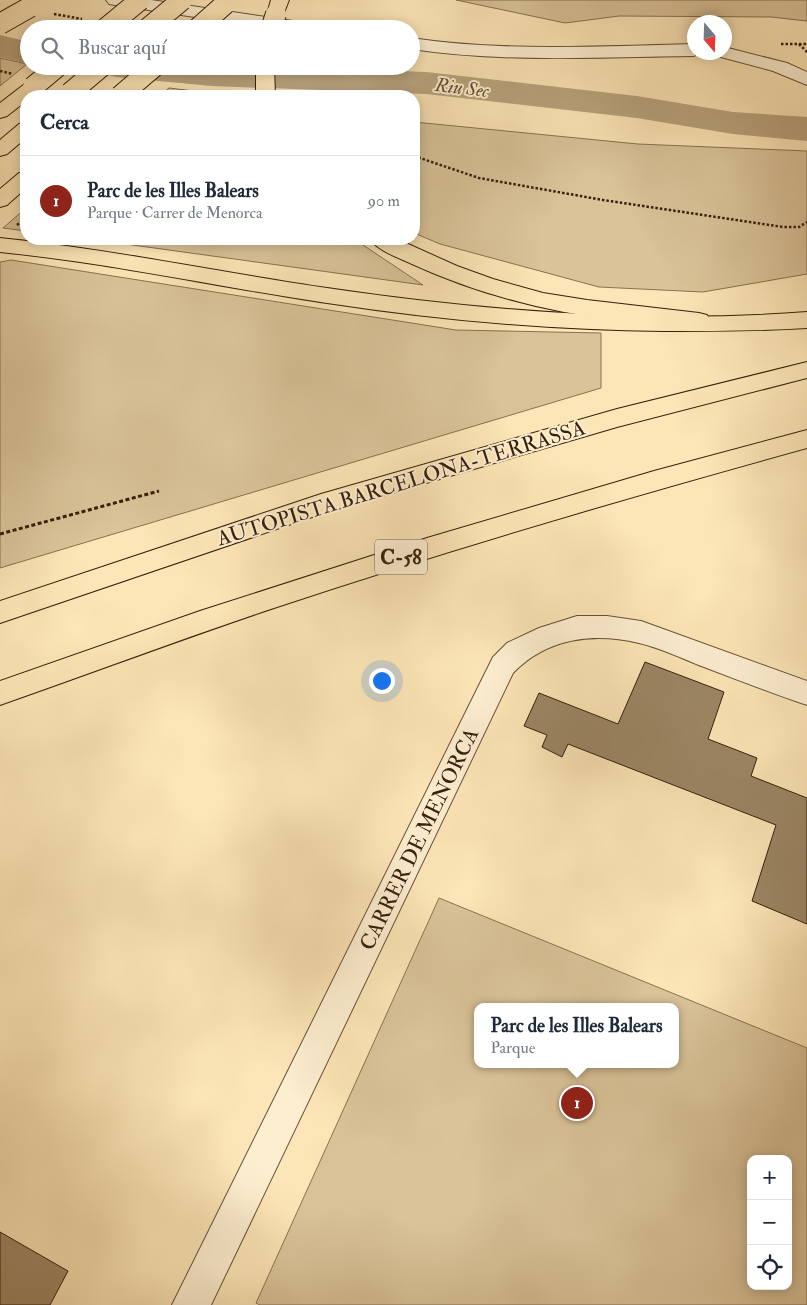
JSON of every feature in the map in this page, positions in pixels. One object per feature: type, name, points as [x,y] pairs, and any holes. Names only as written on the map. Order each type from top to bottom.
[{"type":"highway","points":[[116,20],[140,0]]},
{"type":"highway","points":[[158,20],[182,0]]},
{"type":"highway","points":[[208,20],[228,2]]},
{"type":"highway","points":[[0,23],[41,7]]},
{"type":"highway","points":[[29,90],[47,75]]},
{"type":"highway","points":[[73,90],[91,75]]},
{"type":"highway","points":[[127,90],[144,75]]},
{"type":"highway","points":[[265,75],[266,90]]},
{"type":"highway","points":[[0,112],[20,97]]},
{"type":"highway","points":[[0,150],[20,133]]},
{"type":"highway","points":[[0,200],[20,183]]},
{"type":"highway","points":[[0,245],[77,254],[325,296],[408,308],[539,320],[718,324],[807,320]]},
{"type":"highway","points":[[391,245],[464,277],[523,295],[579,305],[718,324]]},
{"type":"highway","name":"AUTOPISTA BARCELONA-TERRASSA","points":[[0,612],[321,504],[617,418],[807,370]]},
{"type":"highway","name":"C-58","points":[[0,693],[199,622],[348,573],[648,482],[807,439]]},
{"type":"street","points":[[115,0],[252,20]]},
{"type":"street","points":[[420,45],[507,53],[687,50]]},
{"type":"street","points":[[732,54],[780,67],[807,79]]},
{"type":"street","name":"CARRER DE MENORCA","points":[[191,1305],[503,665],[517,651],[549,636],[577,627],[607,627],[641,632],[807,693]]},
{"type":"path","points":[[41,7],[84,19]]},
{"type":"path","points":[[799,44],[807,52]]},
{"type":"path","points":[[420,158],[479,178],[603,200],[783,227],[799,226],[807,222]]},
{"type":"path","points":[[0,534],[159,491]]},
{"type":"shaded area","points":[[456,0],[807,0],[807,21],[771,17],[732,17],[732,15],[687,15],[619,16],[565,23]]},
{"type":"shaded area","points":[[0,58],[20,62],[20,70],[0,86]]},
{"type":"shaded area","points":[[169,88],[186,90],[166,90]]},
{"type":"shaded area","points":[[420,123],[638,144],[807,151],[807,274],[703,292],[599,287],[440,244],[420,236]]},
{"type":"shaded area","points":[[20,213],[20,230],[3,228]]},
{"type":"shaded area","points":[[133,245],[363,245],[423,285]]},
{"type":"shaded area","points":[[11,260],[456,330],[601,333],[601,388],[0,568],[0,262]]},
{"type":"shaded area","points":[[439,898],[807,1048],[807,1305],[260,1305],[256,1303]]},
{"type":"building","points":[[645,662],[724,692],[708,739],[757,758],[751,776],[807,798],[807,924],[752,901],[776,825],[568,744],[562,757],[542,747],[547,735],[524,726],[539,693],[618,724]]},
{"type":"building","points":[[0,1232],[68,1271],[50,1305],[0,1305]]},
{"type":"waterway","name":"Riu Sec","points":[[0,46],[20,51]]},
{"type":"waterway","name":"Riu Sec","points":[[212,75],[426,83],[637,107],[733,123],[807,129]]},
{"type":"place","name":"Parc de les Illes Balears","points":[[577,1103]]}]
